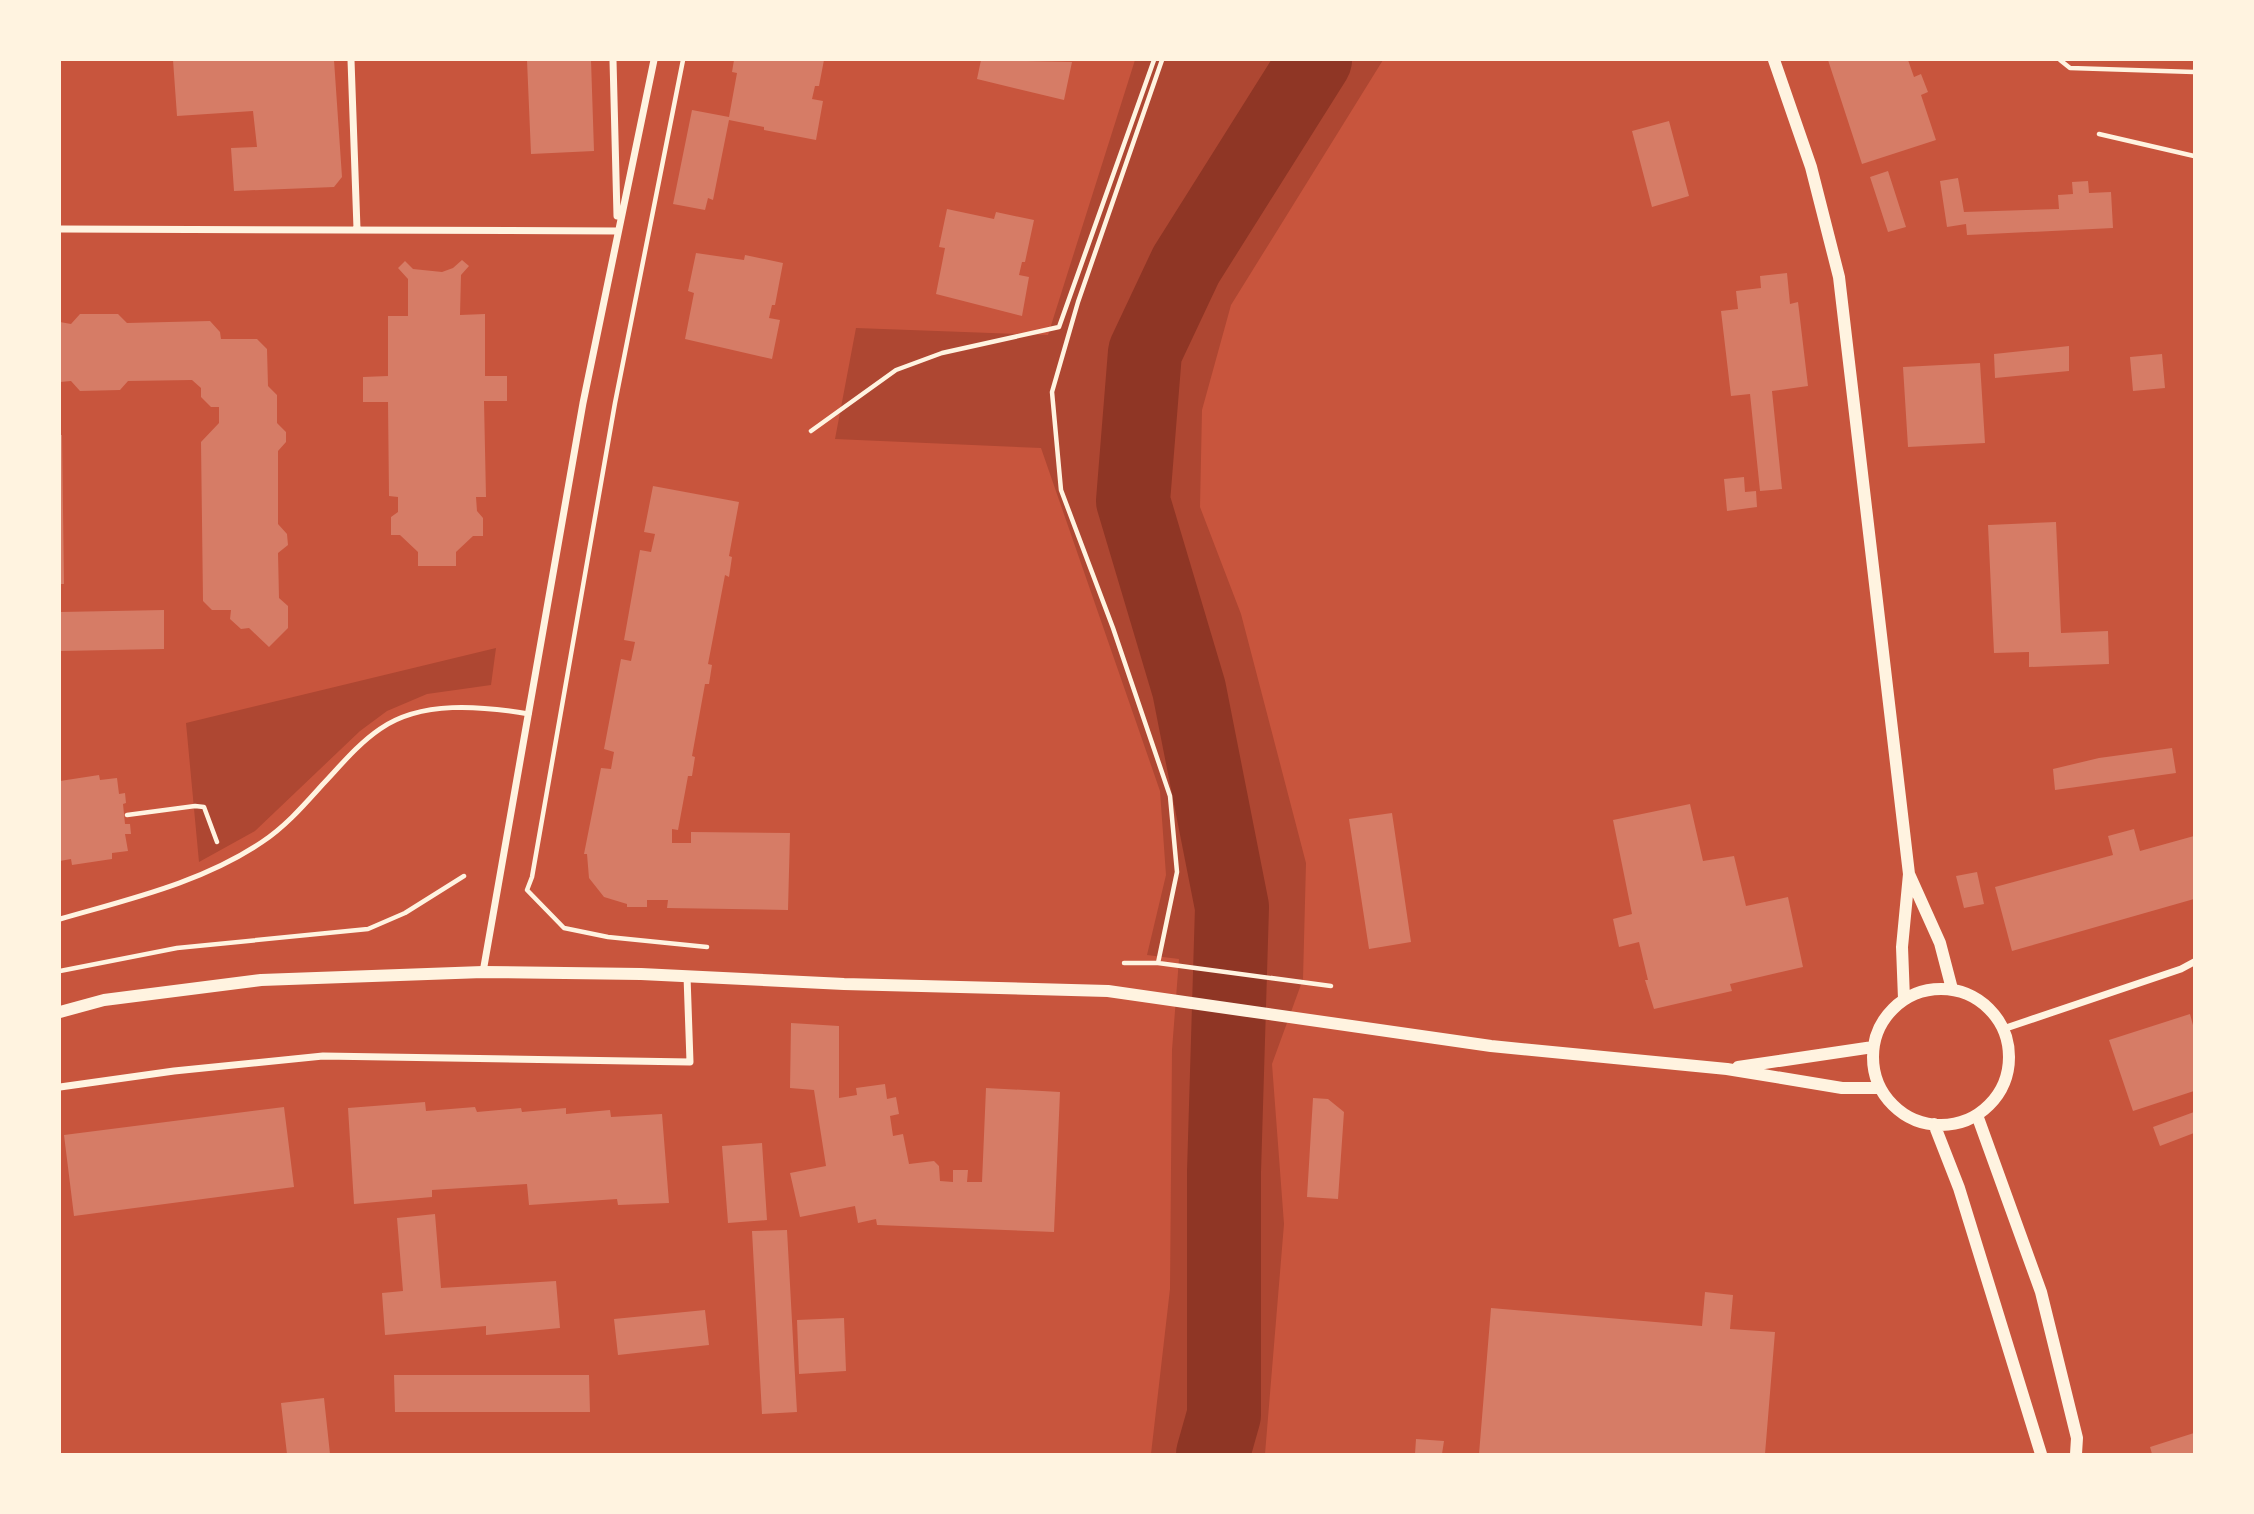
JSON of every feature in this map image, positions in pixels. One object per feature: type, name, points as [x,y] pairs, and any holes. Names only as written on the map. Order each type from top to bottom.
[{"type":"street","points":[[351,60],[358,229]]},
{"type":"street","points":[[614,60],[618,231]]},
{"type":"street","points":[[483,972],[583,403],[654,60]]},
{"type":"street","points":[[1774,60],[1811,167],[1839,277],[1909,874],[1902,947],[1904,999]]},
{"type":"street","points":[[60,229],[618,231]]},
{"type":"street","points":[[1909,874],[1940,943],[1952,989]]},
{"type":"street","points":[[2003,1029],[2181,969],[2194,962]]},
{"type":"street","points":[[60,1012],[104,1000],[261,980],[483,972],[687,976],[844,984],[1108,991],[1491,1046],[1727,1069],[1842,1088],[1880,1088]]},
{"type":"street","points":[[60,1087],[174,1071],[323,1056],[690,1062],[687,976]]},
{"type":"street","points":[[1952,989],[1979,999],[1993,1012],[2003,1029],[2009,1048],[2009,1067],[2003,1086],[1992,1102],[1977,1115],[1960,1123],[1934,1124],[1904,1114],[1889,1101],[1880,1088],[1873,1066],[1873,1047],[1879,1028],[1889,1011],[1904,999],[1922,991],[1952,989]]},
{"type":"street","points":[[1727,1069],[1873,1047]]},
{"type":"street","points":[[1977,1115],[2041,1292],[2077,1438],[2076,1454]]},
{"type":"street","points":[[1934,1124],[1959,1188],[2041,1454]]},
{"type":"lane","points":[[60,919],[163,889],[225,863],[285,825],[362,743],[395,720],[464,708],[529,714]]},
{"type":"path","points":[[683,60],[615,403],[532,877],[527,890],[564,928],[608,937],[717,948]]},
{"type":"path","points":[[811,431],[896,369],[942,353],[1059,327],[1154,60]]},
{"type":"path","points":[[1158,963],[1177,872],[1170,796],[1113,628],[1061,490],[1052,392],[1077,302],[1162,60]]},
{"type":"path","points":[[2060,60],[2070,68],[2194,72]]},
{"type":"path","points":[[2099,134],[2194,156]]},
{"type":"path","points":[[127,815],[204,807],[225,863]]},
{"type":"path","points":[[60,971],[177,948],[368,929],[405,913],[464,876]]},
{"type":"path","points":[[1116,963],[1158,963],[1331,986]]},
{"type":"shaded area","points":[[1135,60],[1383,60],[1231,305],[1202,410],[1200,507],[1241,614],[1306,863],[1303,979],[1272,1064],[1284,1224],[1265,1454],[1151,1454],[1170,1289],[1172,1050],[1179,959],[1147,955],[1166,875],[1160,791],[1041,448],[835,439],[856,328],[1048,335]]},
{"type":"shaded area","points":[[496,648],[491,685],[427,694],[387,711],[360,731],[255,831],[199,862],[186,723]]},
{"type":"building","points":[[173,60],[334,60],[342,177],[334,187],[234,191],[231,148],[257,147],[253,111],[177,116]]},
{"type":"building","points":[[527,60],[591,60],[594,151],[531,154]]},
{"type":"building","points":[[734,60],[824,60],[819,86],[815,86],[812,99],[823,101],[816,140],[729,120],[713,200],[708,198],[705,210],[673,204],[692,110],[729,117],[737,73],[732,72]]},
{"type":"building","points":[[981,60],[1072,62],[1064,100],[977,79]]},
{"type":"building","points":[[1828,60],[1908,60],[1914,77],[1921,74],[1928,92],[1921,95],[1936,140],[1862,164]]},
{"type":"building","points":[[1669,121],[1689,196],[1652,207],[1632,131]]},
{"type":"building","points":[[1888,171],[1906,227],[1888,232],[1870,177]]},
{"type":"building","points":[[1958,178],[1964,212],[2059,209],[2058,195],[2073,194],[2072,182],[2088,181],[2089,193],[2111,192],[2113,228],[1967,235],[1966,224],[1947,227],[1940,181]]},
{"type":"building","points":[[947,209],[994,219],[996,212],[1034,220],[1025,262],[1022,262],[1019,275],[1029,277],[1022,316],[936,294],[945,248],[939,247]]},
{"type":"building","points":[[696,253],[744,260],[745,255],[783,263],[775,305],[772,305],[769,318],[780,320],[772,359],[685,339],[694,293],[688,291]]},
{"type":"building","points":[[462,260],[469,266],[461,275],[460,315],[485,314],[485,376],[507,376],[507,401],[484,401],[486,497],[476,497],[477,511],[483,518],[483,536],[473,536],[456,552],[456,566],[418,566],[418,552],[400,535],[391,535],[391,517],[398,512],[398,497],[389,496],[388,402],[363,402],[363,377],[388,376],[388,316],[408,316],[408,279],[398,268],[405,261],[413,269],[442,272],[453,268]]},
{"type":"building","points":[[1787,273],[1790,304],[1798,302],[1808,386],[1772,391],[1782,489],[1760,491],[1750,394],[1731,396],[1721,311],[1738,309],[1736,291],[1761,288],[1760,276]]},
{"type":"building","points":[[80,314],[118,314],[127,323],[210,321],[220,332],[221,339],[257,339],[267,349],[268,386],[277,395],[277,423],[286,432],[286,442],[278,451],[278,524],[287,534],[288,545],[278,553],[279,598],[288,606],[288,628],[269,647],[249,628],[241,629],[230,619],[231,610],[212,610],[203,601],[201,442],[219,423],[219,407],[211,407],[201,397],[201,388],[192,380],[128,381],[120,390],[80,391],[71,381],[60,382],[60,322],[71,324]]},
{"type":"building","points":[[2069,346],[2069,371],[1995,378],[1994,354]]},
{"type":"building","points":[[2162,354],[2165,388],[2133,391],[2130,357]]},
{"type":"building","points":[[1980,363],[1985,443],[1908,447],[1903,367]]},
{"type":"building","points":[[62,435],[64,584],[60,584]]},
{"type":"building","points":[[1744,477],[1745,492],[1756,491],[1757,507],[1727,511],[1724,479]]},
{"type":"building","points":[[653,486],[739,502],[729,556],[732,557],[729,577],[725,575],[708,664],[712,665],[709,684],[705,684],[692,756],[695,757],[692,776],[688,776],[678,830],[672,829],[672,843],[691,843],[691,832],[790,833],[788,910],[667,908],[668,900],[647,900],[647,907],[627,907],[627,904],[604,897],[589,878],[587,854],[584,854],[601,768],[611,769],[614,752],[604,749],[621,659],[631,661],[635,642],[624,640],[640,550],[651,552],[655,534],[644,532]]},
{"type":"building","points":[[2056,522],[2061,633],[2108,631],[2109,664],[2029,667],[2029,652],[1994,653],[1988,525]]},
{"type":"building","points":[[164,610],[164,649],[60,651],[60,612]]},
{"type":"building","points":[[2172,748],[2176,773],[2055,790],[2053,769],[2099,758]]},
{"type":"building","points":[[99,775],[100,780],[117,778],[119,794],[125,793],[125,824],[130,824],[131,834],[125,834],[128,851],[112,853],[112,859],[72,865],[71,859],[60,861],[60,781]]},
{"type":"building","points":[[1690,804],[1703,861],[1734,856],[1746,906],[1788,897],[1803,967],[1730,984],[1732,991],[1654,1009],[1645,980],[1648,980],[1639,942],[1619,947],[1613,919],[1632,914],[1613,820]]},
{"type":"building","points":[[1392,813],[1411,942],[1369,949],[1349,819]]},
{"type":"building","points":[[2134,829],[2140,851],[2194,836],[2194,899],[2012,951],[1995,887],[2113,855],[2108,836]]},
{"type":"building","points":[[1977,872],[1984,904],[1964,908],[1956,876]]},
{"type":"building","points":[[2190,1014],[2194,1029],[2194,1091],[2133,1111],[2109,1040]]},
{"type":"building","points":[[791,1023],[839,1026],[839,1098],[857,1095],[856,1088],[885,1084],[887,1099],[896,1097],[899,1114],[890,1116],[893,1136],[903,1134],[909,1164],[934,1161],[939,1166],[940,1181],[953,1182],[953,1170],[968,1170],[967,1182],[982,1182],[986,1088],[1060,1092],[1054,1232],[877,1225],[876,1219],[858,1223],[855,1206],[800,1217],[790,1173],[826,1166],[814,1090],[790,1088]]},
{"type":"building","points":[[1313,1098],[1328,1099],[1344,1112],[1338,1199],[1307,1197]]},
{"type":"building","points":[[425,1102],[426,1111],[475,1107],[477,1112],[521,1108],[522,1112],[566,1108],[566,1114],[610,1110],[611,1117],[662,1114],[669,1203],[618,1205],[617,1199],[529,1205],[527,1184],[432,1190],[432,1197],[354,1204],[348,1108]]},
{"type":"building","points":[[284,1107],[294,1187],[74,1216],[64,1135]]},
{"type":"building","points":[[2194,1112],[2194,1133],[2160,1146],[2153,1127]]},
{"type":"building","points":[[762,1143],[767,1220],[728,1223],[722,1146]]},
{"type":"building","points":[[435,1214],[441,1288],[556,1281],[560,1328],[486,1335],[486,1326],[385,1335],[382,1293],[403,1291],[397,1218]]},
{"type":"building","points":[[787,1230],[797,1412],[762,1414],[752,1231]]},
{"type":"building","points":[[1705,1292],[1733,1295],[1730,1329],[1775,1332],[1765,1454],[1479,1454],[1491,1308],[1702,1326]]},
{"type":"building","points":[[705,1310],[709,1345],[618,1355],[614,1319]]},
{"type":"building","points":[[844,1318],[846,1371],[799,1374],[797,1320]]},
{"type":"building","points":[[394,1375],[589,1375],[590,1412],[395,1412]]},
{"type":"building","points":[[324,1398],[330,1454],[287,1454],[281,1403]]},
{"type":"building","points":[[2194,1433],[2194,1454],[2152,1454],[2150,1447]]},
{"type":"building","points":[[1416,1439],[1444,1441],[1442,1454],[1415,1454]]},
{"type":"waterway","points":[[1213,1454],[1224,1415],[1224,1172],[1232,907],[1189,689],[1133,501],[1145,352],[1186,265],[1315,60]]}]
